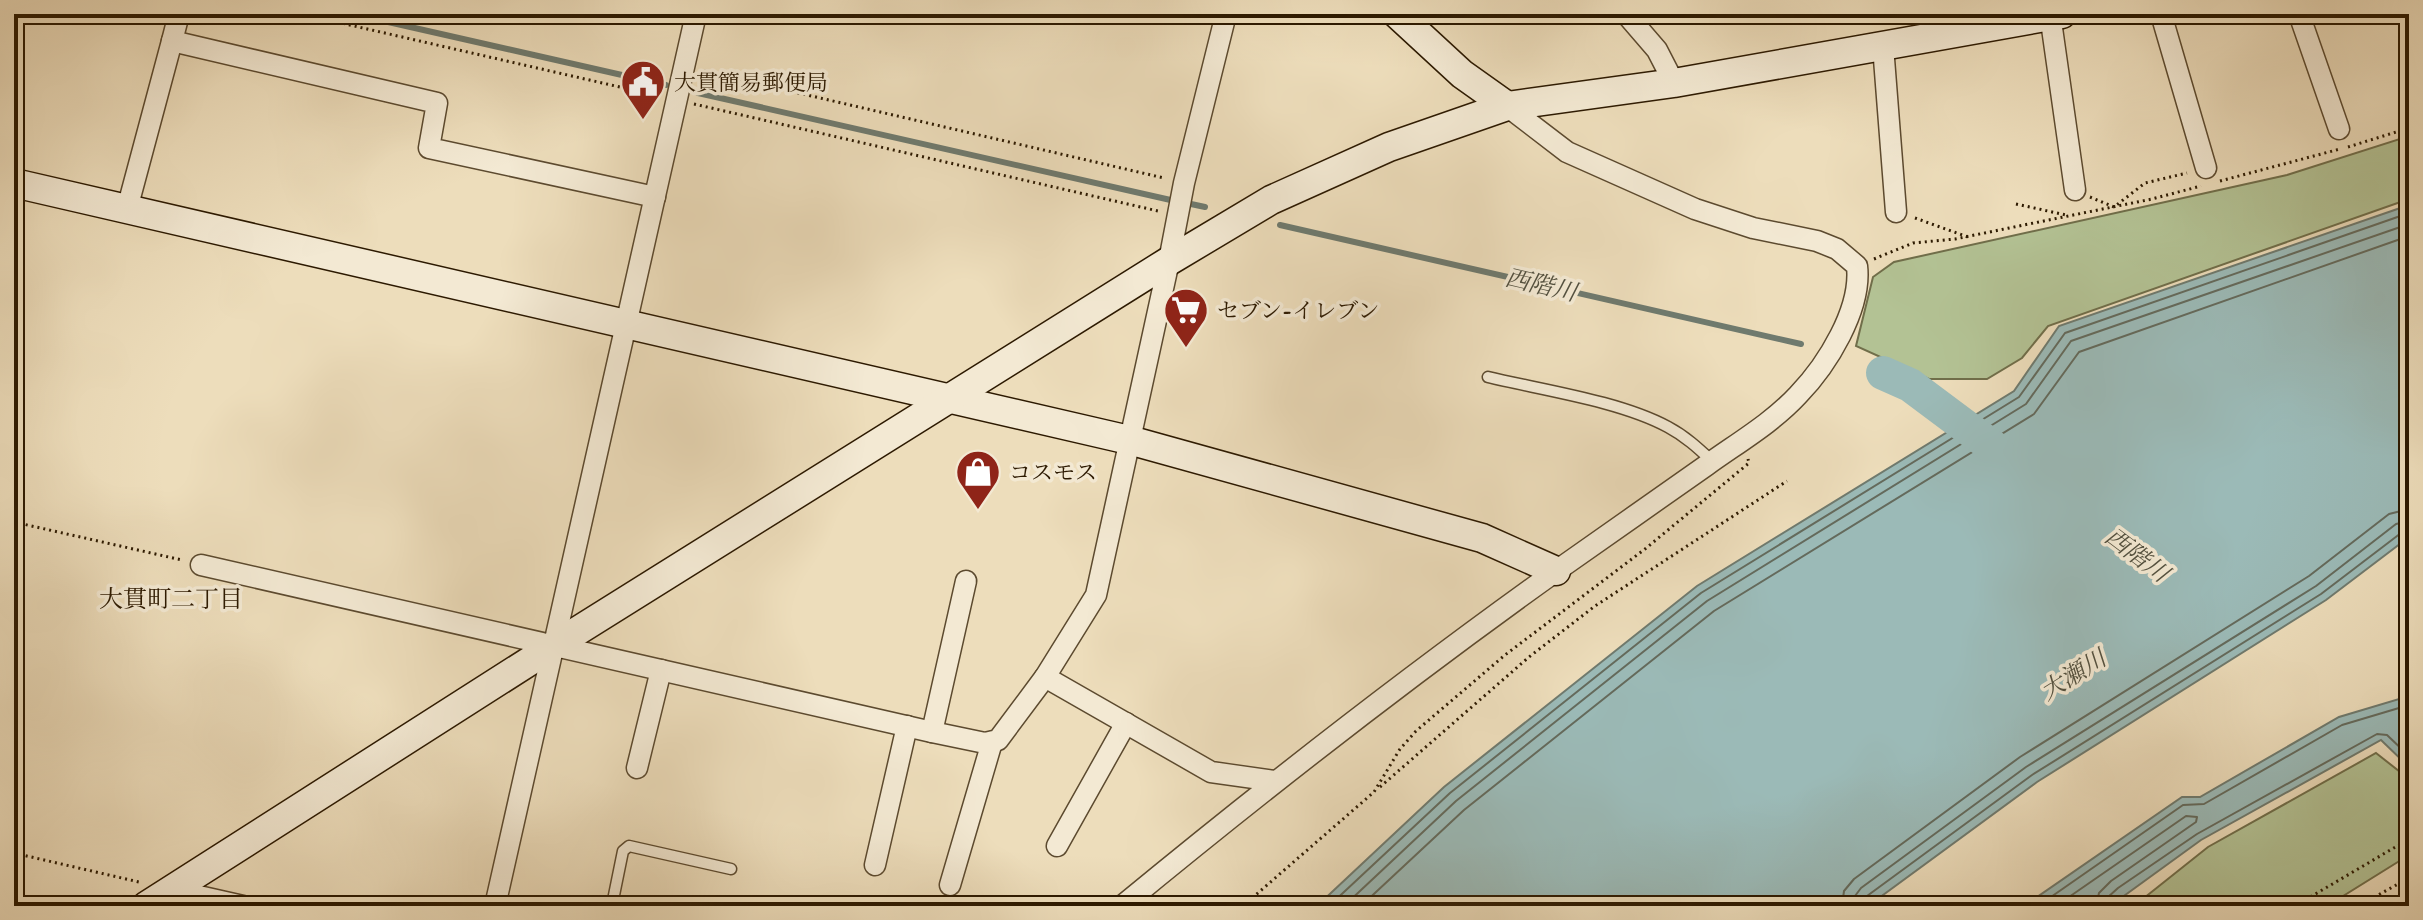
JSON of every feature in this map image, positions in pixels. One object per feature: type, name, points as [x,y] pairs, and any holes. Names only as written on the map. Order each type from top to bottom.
[{"type":"street","points":[[127,209],[179,14]]},
{"type":"street","points":[[495,906],[696,14]]},
{"type":"street","points":[[201,565],[932,732],[985,743],[998,740],[1045,677],[1096,595],[1184,183],[1226,14]]},
{"type":"street","points":[[1122,906],[1274,781],[1556,571],[1746,439],[1798,395],[1821,368],[1839,337],[1854,298],[1859,281],[1857,266],[1837,249],[1817,241],[1753,228],[1695,209],[1567,152],[1462,74],[1397,14]]},
{"type":"street","points":[[1626,14],[1657,50],[1674,83]]},
{"type":"street","points":[[2161,14],[2206,168]]},
{"type":"street","points":[[2299,14],[2339,129]]},
{"type":"street","points":[[146,906],[555,645],[1169,261],[1271,200],[1389,147],[1507,106],[1674,83],[2054,15],[2075,190]]},
{"type":"street","points":[[172,41],[437,103],[429,148],[655,197]]},
{"type":"street","points":[[1883,46],[1896,212]]},
{"type":"street","points":[[14,183],[1129,440],[1482,538],[1556,571]]},
{"type":"street","points":[[932,732],[966,581]]},
{"type":"street","points":[[637,768],[661,670]]},
{"type":"street","points":[[1045,677],[1211,772],[1274,781]]},
{"type":"street","points":[[1057,846],[1126,723]]},
{"type":"street","points":[[875,865],[907,726]]},
{"type":"street","points":[[950,885],[992,742]]},
{"type":"street","points":[[172,890],[243,906]]},
{"type":"lane","points":[[1488,377],[1605,404],[1665,425],[1685,437],[1712,461]]},
{"type":"lane","points":[[617,906],[612,905],[623,851],[629,846],[731,869]]},
{"type":"path","points":[[302,14],[1178,215]]},
{"type":"path","points":[[685,67],[1184,183]]},
{"type":"path","points":[[1857,266],[1913,243],[1968,237],[2114,207],[2346,148],[2409,128]]},
{"type":"path","points":[[2114,207],[2145,183],[2206,168]]},
{"type":"path","points":[[2075,190],[2114,207]]},
{"type":"path","points":[[2016,204],[2070,216]]},
{"type":"path","points":[[1896,212],[1968,237]]},
{"type":"path","points":[[1374,792],[1400,749],[1416,731],[1505,655],[1645,549],[1749,463],[1746,439]]},
{"type":"path","points":[[1243,906],[1529,657],[1595,606],[1787,481]]},
{"type":"path","points":[[14,522],[201,565]]},
{"type":"path","points":[[2295,906],[2409,839]]},
{"type":"path","points":[[14,853],[172,890]]},
{"type":"path","points":[[2358,906],[2409,878]]},
{"type":"path","points":[[2309,906],[2313,895]]},
{"type":"green space","points":[[2409,136],[2409,199],[2048,326],[2022,358],[1987,379],[1929,379],[1856,346],[1873,277],[1894,262],[2287,175]]},
{"type":"green space","points":[[2376,753],[2409,779],[2409,855],[2327,906],[2134,906],[2208,847]]},
{"type":"water","name":"大瀬川","points":[[2409,205],[2409,537],[2326,600],[2037,782],[1868,906],[1317,906],[1444,787],[1697,586],[2014,391],[2059,326]]},
{"type":"water","points":[[2409,696],[2409,767],[2381,740],[2201,840],[2110,906],[2024,906],[2182,797],[2200,797],[2339,717]]},
{"type":"waterway","points":[[353,14],[666,85]]},
{"type":"waterway","points":[[698,93],[1175,201]]},
{"type":"waterway","points":[[1191,204],[1205,207]]},
{"type":"waterway","name":"西階川","points":[[1280,225],[1801,344]]},
{"type":"waterway","name":"西階川","points":[[1883,373],[1910,385],[1997,450]]},
{"type":"place","name":"大貫簡易郵便局","points":[[643,121]]},
{"type":"place","name":"セブン-イレブン","points":[[1186,349]]},
{"type":"place","name":"コスモス","points":[[978,511]]},
{"type":"district","name":"大貫町二丁目","points":[[171,599]]}]
